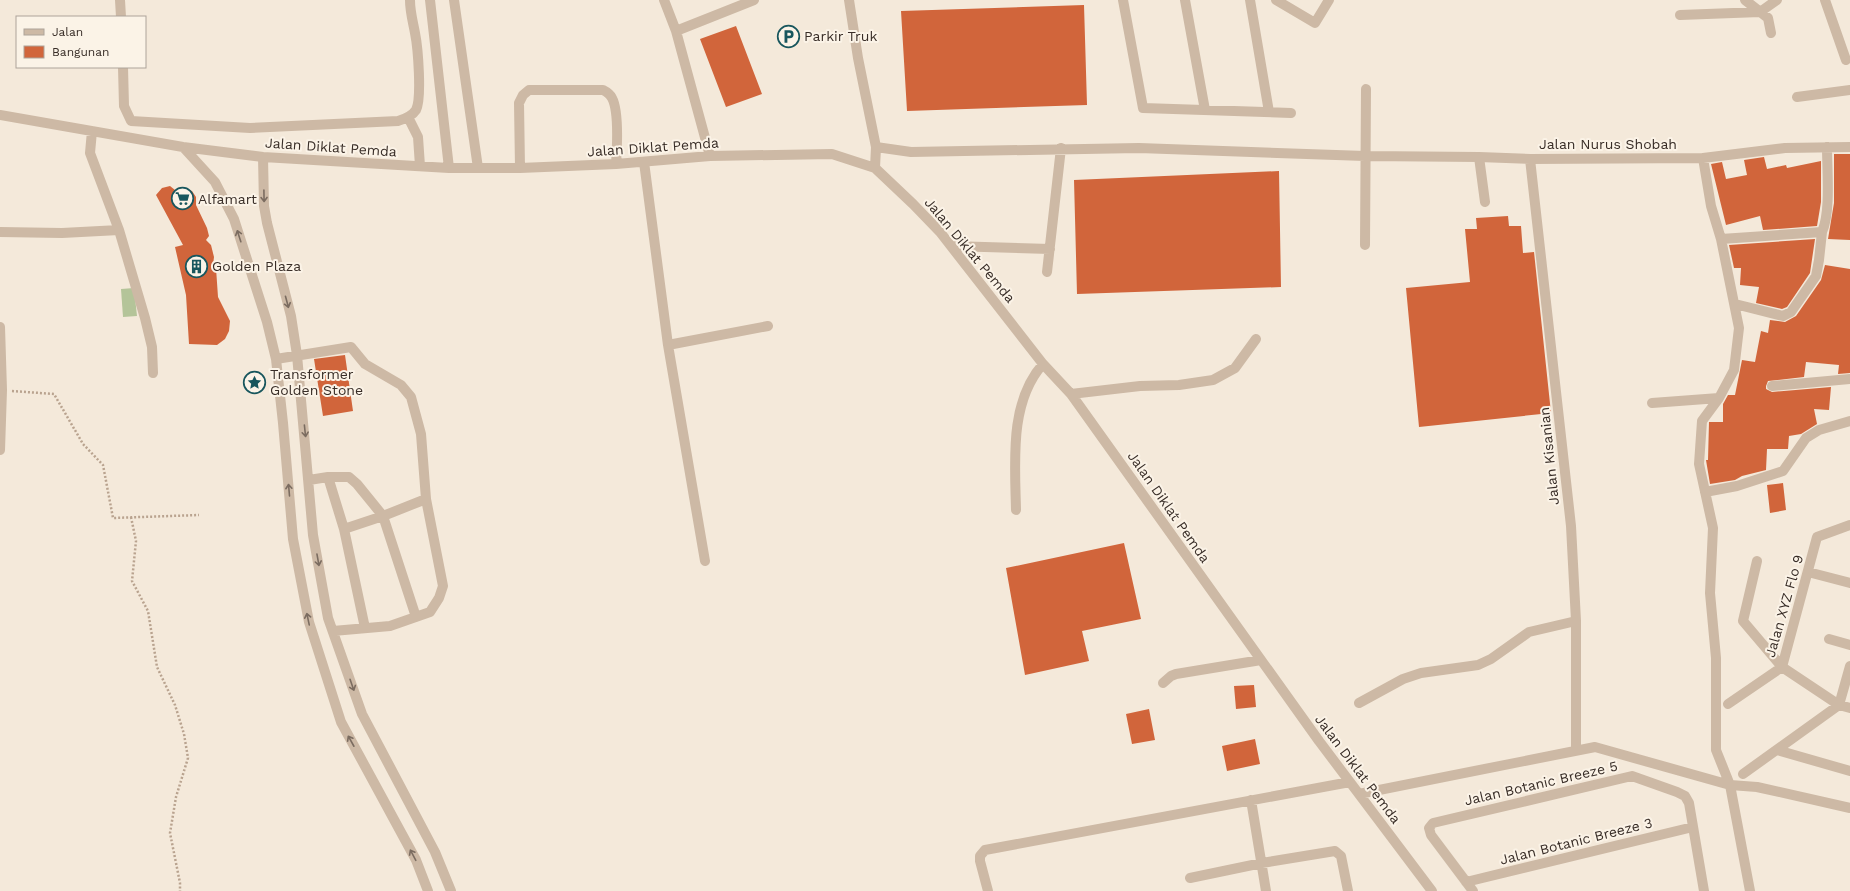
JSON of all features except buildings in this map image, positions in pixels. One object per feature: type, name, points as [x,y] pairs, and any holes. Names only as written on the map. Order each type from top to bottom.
[{"type":"street","points":[[120,0],[121,16]]},
{"type":"street","points":[[123,68],[124,106],[131,121],[250,128],[398,121],[408,117],[416,110],[419,99],[416,34],[410,12],[410,0]]},
{"type":"street","points":[[430,0],[449,168]]},
{"type":"street","points":[[454,0],[478,168]]},
{"type":"street","points":[[664,0],[676,31],[710,156]]},
{"type":"street","points":[[676,31],[754,0]]},
{"type":"street","points":[[849,0],[858,58],[876,147],[876,168]]},
{"type":"street","points":[[1123,0],[1143,108],[1291,113]]},
{"type":"street","points":[[1185,0],[1205,110]]},
{"type":"street","points":[[1250,0],[1269,112]]},
{"type":"street","points":[[1276,0],[1315,23],[1329,0]]},
{"type":"street","points":[[1745,0],[1768,18],[1771,33]]},
{"type":"street","points":[[1680,15],[1760,12],[1777,0]]},
{"type":"street","points":[[1825,0],[1846,60]]},
{"type":"street","points":[[1365,245],[1366,89]]},
{"type":"street","points":[[520,168],[519,103],[523,95],[529,90],[603,90],[610,94],[614,100],[617,134],[616,164]]},
{"type":"street","points":[[1797,97],[1850,90]]},
{"type":"street","name":"Jalan Diklat Pemda","points":[[0,114],[183,146],[263,157],[449,168],[520,168],[616,164],[710,156],[832,154],[876,168],[919,210],[951,246],[1043,364],[1071,394],[1261,660],[1432,891]]},
{"type":"street","points":[[408,117],[418,137],[420,166]]},
{"type":"street","points":[[92,131],[90,153],[118,230],[149,333],[152,348],[153,373]]},
{"type":"street","points":[[183,146],[214,182],[234,219],[267,322],[276,359],[293,539],[309,622],[340,722],[416,860],[428,891]]},
{"type":"street","name":"Jalan Nurus Shobah","points":[[876,147],[911,152],[1061,148],[1139,148],[1365,156],[1530,159],[1703,158],[1785,148],[1850,147]]},
{"type":"street","points":[[1735,304],[1783,316],[1791,312],[1816,276],[1820,260],[1822,232],[1825,225],[1827,210],[1827,147]]},
{"type":"street","points":[[1047,272],[1061,148]]},
{"type":"street","points":[[263,157],[264,206],[291,316],[297,355],[310,480],[313,535],[328,618],[362,714],[436,852],[451,891]]},
{"type":"street","points":[[1479,157],[1485,202]]},
{"type":"street","points":[[1703,158],[1711,206],[1721,239],[1739,328],[1734,370],[1719,398],[1702,421],[1698,464],[1714,528],[1710,593],[1716,658],[1716,750],[1730,785],[1750,891]]},
{"type":"street","name":"Jalan Kisanian","points":[[1530,159],[1571,526],[1576,621],[1576,750]]},
{"type":"street","points":[[644,162],[668,345],[706,561]]},
{"type":"street","points":[[0,232],[62,233],[118,230]]},
{"type":"street","points":[[1721,239],[1822,232]]},
{"type":"street","points":[[951,246],[1050,248]]},
{"type":"street","points":[[668,345],[768,326]]},
{"type":"street","points":[[0,327],[2,390],[0,450]]},
{"type":"street","points":[[1071,394],[1140,386],[1178,385],[1213,380],[1235,368],[1256,339]]},
{"type":"street","points":[[276,359],[351,346],[365,364],[401,385],[411,397],[421,434],[426,498],[443,586],[439,598],[430,612],[390,626],[333,631]]},
{"type":"street","points":[[1016,510],[1015,463],[1018,426],[1022,403],[1033,375],[1043,364]]},
{"type":"street","points":[[1772,386],[1850,379]]},
{"type":"street","points":[[1652,403],[1719,398]]},
{"type":"street","points":[[1705,492],[1737,486],[1783,471],[1806,438],[1819,430],[1850,421]]},
{"type":"street","points":[[310,480],[328,477],[349,477],[357,484],[383,516],[416,617]]},
{"type":"street","points":[[328,477],[344,530],[365,628]]},
{"type":"street","points":[[344,530],[426,498]]},
{"type":"street","name":"Jalan XYZ Flo 9","points":[[1728,704],[1782,667],[1818,537],[1850,525]]},
{"type":"street","points":[[1757,561],[1743,621],[1782,667],[1839,705],[1850,708]]},
{"type":"street","points":[[1808,572],[1850,583]]},
{"type":"street","points":[[1360,703],[1403,678],[1421,672],[1478,665],[1491,659],[1529,632],[1576,621]]},
{"type":"street","points":[[1829,639],[1850,645]]},
{"type":"street","points":[[1163,683],[1171,676],[1176,674],[1261,660]]},
{"type":"street","points":[[1743,774],[1839,705],[1850,666]]},
{"type":"street","points":[[1359,794],[1595,747],[1730,785],[1757,787],[1850,808]]},
{"type":"street","points":[[1777,750],[1850,771]]},
{"type":"street","name":"Jalan Botanic Breeze 5","points":[[1466,882],[1431,835],[1429,828],[1433,823],[1632,776],[1677,792],[1684,796],[1689,803],[1693,827]]},
{"type":"street","points":[[988,891],[980,861],[981,853],[985,850],[1252,804],[1350,782]]},
{"type":"street","points":[[1252,804],[1266,891]]},
{"type":"street","points":[[1693,827],[1704,891]]},
{"type":"street","name":"Jalan Botanic Breeze 3","points":[[1466,882],[1693,827]]},
{"type":"street","points":[[1190,878],[1262,863],[1335,851],[1341,856],[1348,891]]},
{"type":"street","points":[[1466,882],[1473,891]]},
{"type":"path","points":[[2,390],[54,394],[83,444],[103,465],[113,518],[199,515]]},
{"type":"path","points":[[131,517],[136,541],[132,581],[148,611],[157,667],[175,705],[184,734],[188,758],[176,797],[170,833],[180,883],[180,891]]},
{"type":"green space","points":[[134,288],[137,316],[123,317],[121,289]]},
{"type":"place","name":"Parkir Truk","points":[[789,36]]},
{"type":"place","name":"Alfamart","points":[[182,199]]},
{"type":"place","name":"Golden Plaza","points":[[197,266]]},
{"type":"place","name":"Transformer Golden Stone","points":[[255,382]]}]
